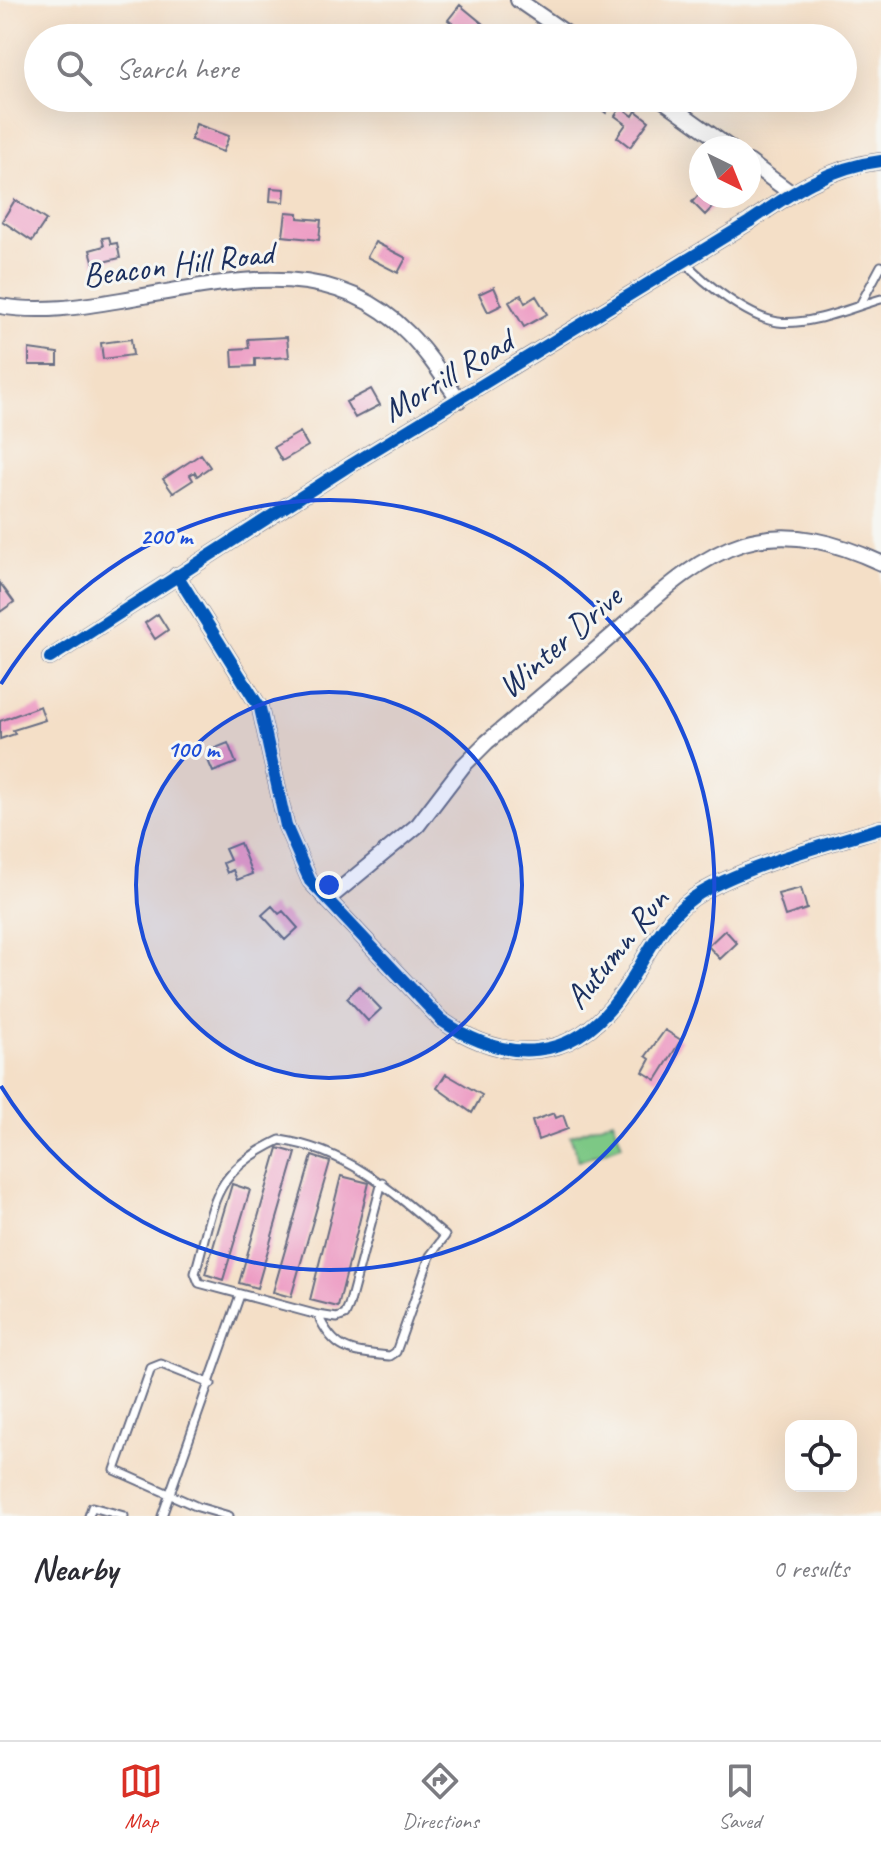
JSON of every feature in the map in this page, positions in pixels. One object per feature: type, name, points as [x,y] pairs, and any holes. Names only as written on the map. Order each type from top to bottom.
[{"type":"street","points":[[518,0],[553,24]]},
{"type":"street","points":[[680,112],[713,136]]},
{"type":"street","name":"Morrill Road","points":[[50,658],[177,575],[685,262],[791,193],[841,169],[881,161]]},
{"type":"street","points":[[761,171],[791,193]]},
{"type":"street","name":"Beacon Hill Road","points":[[0,306],[51,310],[243,280],[302,279],[331,286],[384,312],[427,354],[459,400]]},
{"type":"street","name":"Winter Drive","points":[[327,900],[418,825],[463,766],[487,742],[656,597],[717,554],[745,543],[775,538],[805,538],[835,544],[881,563]]},
{"type":"street","name":"Autumn Run","points":[[177,575],[260,708],[296,854],[310,881],[441,1020],[466,1037],[493,1049],[522,1052],[552,1047],[579,1036],[603,1018],[671,919],[693,898],[776,862],[881,828]]},
{"type":"lane","points":[[685,262],[698,277],[741,305],[776,322],[817,317],[881,299]]},
{"type":"lane","points":[[860,305],[881,266]]},
{"type":"lane","points":[[318,1315],[326,1333],[344,1349],[390,1356],[396,1352],[430,1256],[445,1236],[382,1182],[330,1152],[300,1143],[280,1140],[240,1163],[227,1174],[219,1189],[195,1273],[199,1283],[337,1318],[345,1315],[349,1306],[382,1182]]},
{"type":"lane","points":[[162,1516],[240,1295]]},
{"type":"lane","points":[[211,1384],[161,1364],[151,1368],[115,1470],[197,1512],[229,1516]]},
{"type":"lane","points":[[89,1516],[92,1507],[97,1506],[124,1516]]},
{"type":"green space","points":[[613,1120],[622,1145],[579,1161],[570,1136]]},
{"type":"building","points":[[460,5],[483,24],[453,24],[448,20]]},
{"type":"building","points":[[618,112],[628,112],[633,116],[637,112],[649,121],[630,147],[617,137],[626,124],[615,116]]},
{"type":"building","points":[[196,124],[229,136],[223,152],[191,140]]},
{"type":"building","points":[[271,188],[285,189],[284,202],[270,201]]},
{"type":"building","points":[[15,200],[46,220],[32,241],[2,221]]},
{"type":"building","points":[[698,208],[712,208],[705,215]]},
{"type":"building","points":[[286,212],[298,213],[298,218],[321,220],[319,240],[283,236]]},
{"type":"building","points":[[109,237],[111,244],[117,243],[120,258],[94,264],[90,250],[104,246],[102,238]]},
{"type":"building","points":[[375,242],[406,258],[398,273],[367,257]]},
{"type":"building","points":[[494,287],[502,305],[488,312],[479,294]]},
{"type":"building","points":[[521,295],[525,303],[536,296],[547,314],[524,327],[509,302]]},
{"type":"building","points":[[287,337],[289,357],[255,359],[255,366],[233,367],[232,349],[249,348],[248,339]]},
{"type":"building","points":[[131,339],[133,355],[103,359],[101,343]]},
{"type":"building","points":[[29,349],[58,353],[58,365],[29,365]]},
{"type":"building","points":[[371,389],[380,405],[355,418],[346,402]]},
{"type":"building","points":[[300,432],[308,446],[282,461],[274,447]]},
{"type":"building","points":[[201,454],[210,467],[197,476],[195,472],[190,475],[193,480],[173,493],[163,479]]},
{"type":"building","points":[[0,583],[14,602],[0,612]]},
{"type":"building","points":[[158,614],[168,630],[155,639],[145,623]]},
{"type":"building","points":[[40,706],[45,720],[13,730],[15,734],[0,739],[0,721]]},
{"type":"building","points":[[228,743],[236,763],[213,772],[207,758],[215,755],[213,749]]},
{"type":"building","points":[[240,843],[252,874],[237,880],[233,870],[227,873],[223,863],[230,860],[225,849]]},
{"type":"building","points":[[801,888],[807,909],[785,916],[778,894]]},
{"type":"building","points":[[272,906],[279,914],[283,911],[298,928],[285,940],[262,915]]},
{"type":"building","points":[[725,930],[737,943],[720,959],[708,946]]},
{"type":"building","points":[[359,986],[381,1009],[368,1021],[347,998]]},
{"type":"building","points":[[665,1030],[681,1040],[656,1080],[643,1072],[650,1059],[646,1056]]},
{"type":"building","points":[[446,1074],[482,1095],[472,1113],[437,1088]]},
{"type":"building","points":[[554,1113],[556,1118],[563,1115],[568,1129],[538,1140],[532,1121]]},
{"type":"building","points":[[278,1148],[296,1153],[257,1288],[239,1283]]},
{"type":"building","points":[[312,1156],[330,1162],[291,1297],[273,1292]]},
{"type":"building","points":[[341,1176],[369,1183],[338,1307],[310,1300]]},
{"type":"building","points":[[232,1184],[250,1190],[223,1280],[205,1274]]},
{"type":"cycle path","points":[[50,658],[352,464],[796,192],[827,175],[881,161]]},
{"type":"cycle path","points":[[177,575],[260,708],[286,826],[310,881],[441,1020],[465,1035],[490,1045],[514,1050],[537,1050],[560,1045],[582,1034],[621,995],[661,931],[693,898],[757,867],[881,828]]}]
